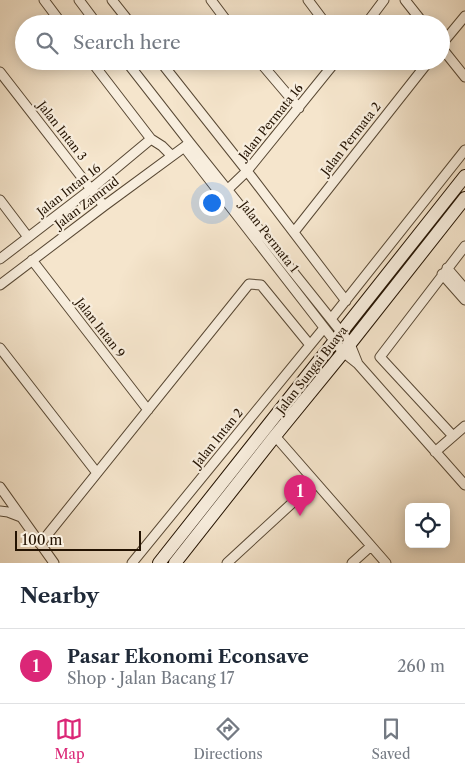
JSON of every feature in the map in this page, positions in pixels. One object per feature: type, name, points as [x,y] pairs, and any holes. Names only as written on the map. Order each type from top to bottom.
[{"type":"street","points":[[44,0],[55,15]]},
{"type":"street","points":[[79,0],[90,15]]},
{"type":"street","points":[[112,0],[123,15]]},
{"type":"street","points":[[211,0],[222,15]]},
{"type":"street","points":[[308,0],[319,15]]},
{"type":"street","points":[[373,15],[384,0]]},
{"type":"street","points":[[405,0],[417,15]]},
{"type":"street","points":[[450,35],[465,16]]},
{"type":"street","points":[[450,58],[465,77]]},
{"type":"street","points":[[98,70],[152,139],[172,156]]},
{"type":"street","name":"Jalan Permata 1","points":[[133,70],[324,328],[338,337]]},
{"type":"street","points":[[167,70],[346,301]]},
{"type":"street","points":[[266,70],[298,108]]},
{"type":"street","name":"Jalan Permata 16","points":[[224,193],[247,171],[329,70]]},
{"type":"street","name":"Jalan Permata 2","points":[[294,232],[422,70]]},
{"type":"street","name":"Jalan Intan 3","points":[[0,72],[104,206]]},
{"type":"street","name":"Jalan Intan 16","points":[[0,258],[91,189],[152,139]]},
{"type":"street","name":"Jalan Zamrud","points":[[0,285],[187,145]]},
{"type":"street","points":[[331,319],[465,150]]},
{"type":"street","name":"Jalan Sungai Buaya","points":[[159,563],[465,176]]},
{"type":"street","name":"Jalan Permata 1","points":[[224,193],[331,319],[338,337]]},
{"type":"street","name":"Jalan Sungai Buaya","points":[[175,563],[465,198]]},
{"type":"street","points":[[0,200],[28,237]]},
{"type":"street","points":[[453,436],[380,356],[465,246]]},
{"type":"street","name":"Jalan Intan 9","points":[[32,260],[148,410]]},
{"type":"street","points":[[444,271],[465,289]]},
{"type":"street","points":[[444,271],[465,300]]},
{"type":"street","points":[[40,544],[249,284],[261,285],[310,345]]},
{"type":"street","name":"Jalan Intan 2","points":[[132,563],[324,328]]},
{"type":"street","points":[[338,337],[358,364],[465,485]]},
{"type":"street","points":[[0,348],[96,473]]},
{"type":"street","points":[[436,452],[465,426]]},
{"type":"street","points":[[275,436],[386,563]]},
{"type":"street","points":[[227,563],[315,482]]},
{"type":"street","points":[[0,487],[54,563]]},
{"type":"street","points":[[0,512],[8,512],[22,518]]},
{"type":"street","points":[[352,563],[371,546]]},
{"type":"place","name":"Pasar Ekonomi Econsave","points":[[300,516]]}]
